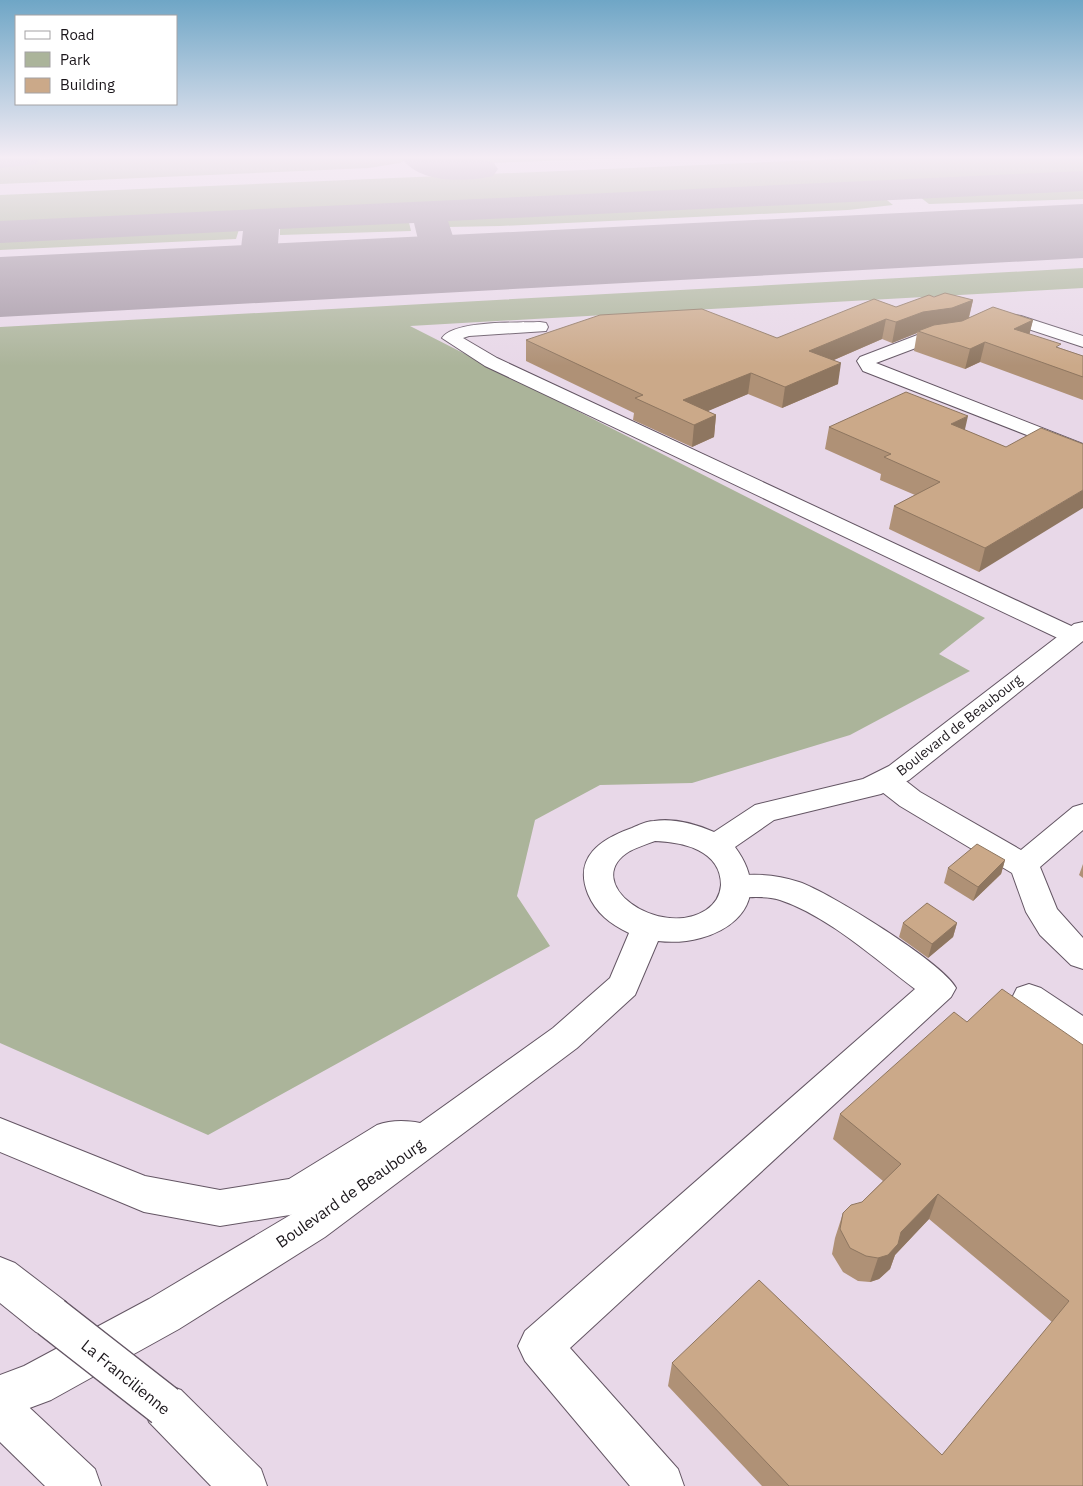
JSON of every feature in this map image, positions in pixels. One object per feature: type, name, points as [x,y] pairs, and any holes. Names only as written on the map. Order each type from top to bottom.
[{"type":"main road","points":[[1083,342],[1015,319],[991,318],[951,335],[926,338],[866,361],[869,367],[1083,451]]},
{"type":"main road","points":[[540,327],[466,331],[450,338],[491,362],[1078,632]]},
{"type":"main road","name":"Boulevard de Beaubourg","points":[[715,846],[766,812],[872,787],[900,774],[1078,632]]},
{"type":"main road","points":[[887,780],[910,798],[1023,866],[1031,876],[1039,906],[1050,923],[1083,956]]},
{"type":"main road","points":[[1023,866],[1083,814]]},
{"type":"main road","points":[[653,830],[697,836],[715,846],[728,858],[736,872],[738,887],[734,902],[724,914],[708,924],[689,930],[668,931],[647,928],[626,919],[609,906],[600,890],[597,873],[603,857],[615,844],[653,830]]},
{"type":"main road","points":[[661,1486],[540,1346],[940,988],[844,920],[796,893],[772,886],[738,887]]},
{"type":"main road","name":"Boulevard de Beaubourg","points":[[0,1397],[35,1384],[164,1314],[311,1224],[565,1038],[623,986],[647,928]]},
{"type":"main road","points":[[1029,998],[1083,1035]]},
{"type":"main road","points":[[0,1135],[144,1194],[220,1208],[296,1196],[390,1137],[425,1140]]},
{"type":"main road","name":"La Francilienne","points":[[0,1277],[165,1406],[244,1486]]},
{"type":"main road","points":[[0,1411],[78,1486]]},
{"type":"green space","points":[[240,227],[236,239],[0,250],[0,237]]},
{"type":"green space","points":[[280,227],[410,227],[411,231],[280,235]]},
{"type":"green space","points":[[1083,268],[1083,288],[410,326],[985,618],[939,654],[970,671],[850,735],[692,783],[600,785],[535,820],[517,896],[550,946],[208,1135],[0,1043],[0,327]]},
{"type":"building","points":[[945,293],[973,300],[952,308],[923,312],[896,322],[886,319],[809,351],[841,363],[785,387],[751,373],[683,400],[716,415],[694,425],[635,398],[643,395],[526,340],[600,315],[702,309],[777,338],[874,299],[896,307],[929,295],[934,297]]},
{"type":"building","points":[[993,307],[1033,320],[1014,329],[1061,344],[1056,347],[1083,356],[1083,377],[985,342],[970,349],[918,331],[934,325],[962,321]]},
{"type":"building","points":[[906,392],[968,416],[951,424],[1006,447],[1041,428],[1083,444],[1083,490],[985,548],[894,506],[940,482],[884,457],[891,454],[829,427]]},
{"type":"building","points":[[977,844],[1005,860],[978,887],[948,868]]},
{"type":"building","points":[[927,903],[957,923],[932,944],[903,923]]},
{"type":"building","points":[[1002,989],[1083,1045],[1083,1486],[789,1486],[672,1363],[759,1280],[942,1455],[1069,1301],[938,1194],[901,1232],[898,1244],[888,1255],[878,1258],[866,1256],[850,1248],[840,1229],[843,1213],[851,1205],[862,1202],[901,1164],[840,1114],[954,1012],[967,1022]]},
{"type":"taxiway","points":[[0,232],[99,227]]},
{"type":"taxiway","points":[[257,274],[261,227]]},
{"type":"taxiway","points":[[432,227],[443,264]]},
{"type":"runway","points":[[0,287],[1083,231]]}]
